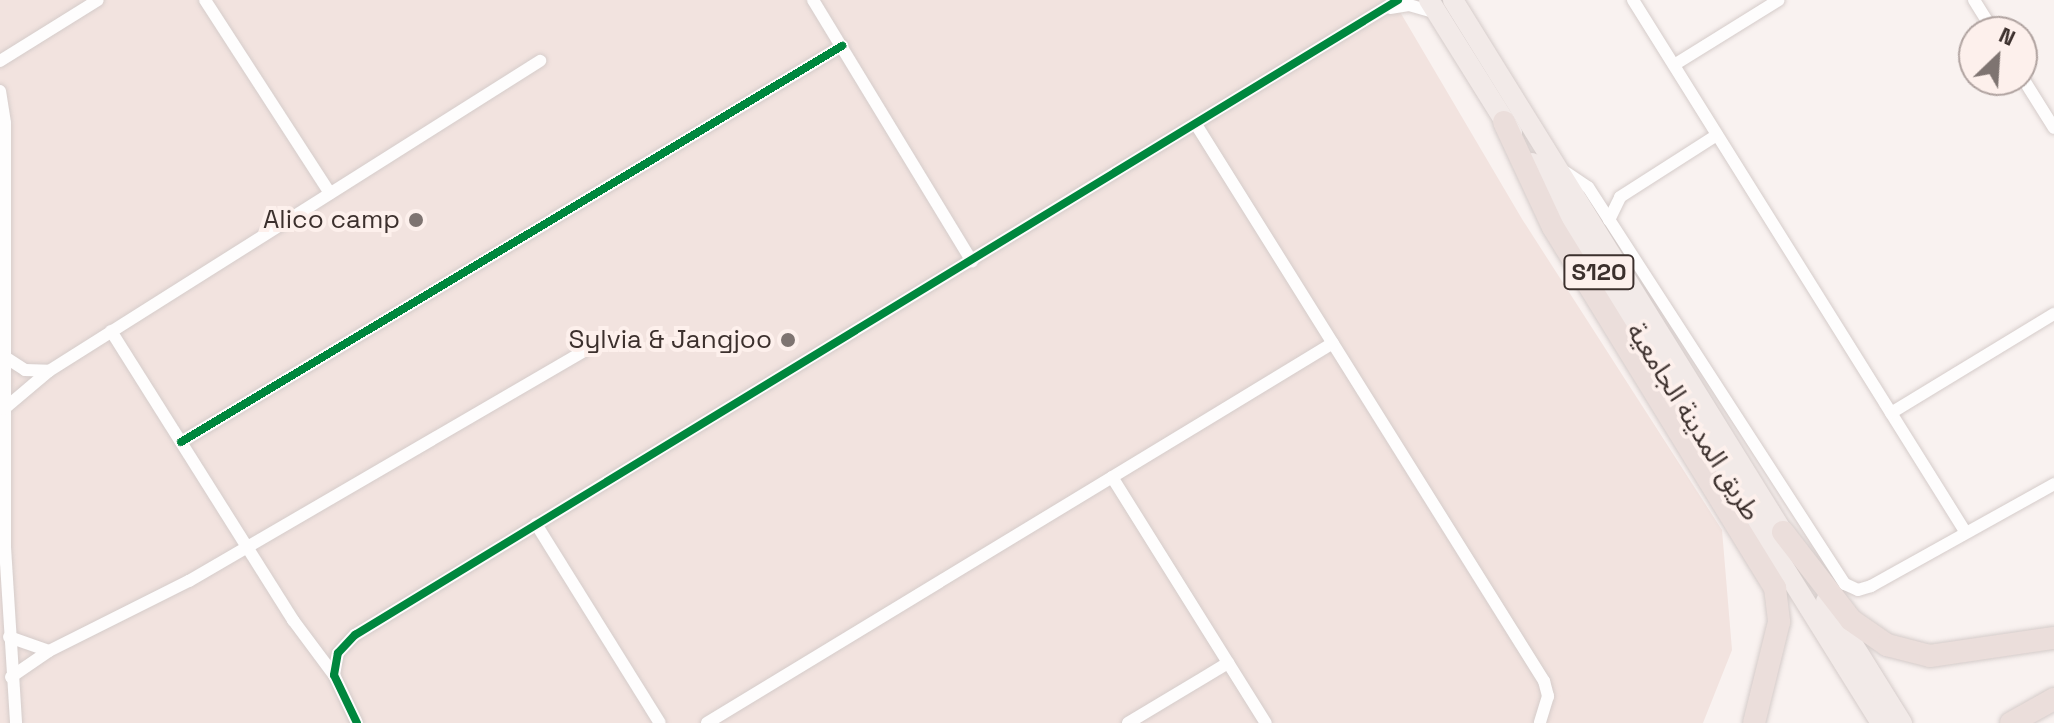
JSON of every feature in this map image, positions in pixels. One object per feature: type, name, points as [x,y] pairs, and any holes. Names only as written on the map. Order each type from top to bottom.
[{"type":"highway","points":[[1504,122],[1553,227],[1775,588],[1779,622],[1754,723]]},
{"type":"highway","points":[[1776,538],[1851,620],[1887,645],[1908,652],[1952,655],[2054,638]]},
{"type":"highway","points":[[2011,723],[2054,699]]},
{"type":"main road","name":"طريق المدينة الجامعية","points":[[1440,5],[1504,122],[1776,538],[1902,723]]},
{"type":"main road","name":"طريق المدينة الجامعية","points":[[1440,5],[1555,166],[1776,538],[1881,723]]},
{"type":"street","points":[[0,61],[98,0]]},
{"type":"street","points":[[205,0],[330,193]]},
{"type":"street","points":[[813,0],[972,261]]},
{"type":"street","points":[[1633,0],[1966,533]]},
{"type":"street","points":[[1674,65],[1779,0]]},
{"type":"street","points":[[334,675],[338,653],[355,635],[1394,4],[1440,5]]},
{"type":"street","points":[[181,442],[842,46]]},
{"type":"street","points":[[4,409],[49,371],[540,61]]},
{"type":"street","points":[[0,91],[5,123],[4,409],[9,637],[16,723]]},
{"type":"street","points":[[2034,96],[2054,128]]},
{"type":"street","points":[[1197,126],[1544,681],[1546,712],[1540,723]]},
{"type":"street","points":[[1609,220],[1620,197],[1717,135]]},
{"type":"street","points":[[1555,166],[1580,179],[1594,196],[1845,584],[1858,590],[1871,586],[2054,484]]},
{"type":"street","points":[[1594,196],[1620,197]]},
{"type":"street","points":[[1891,413],[2054,314]]},
{"type":"street","points":[[111,331],[247,548],[334,675],[357,723]]},
{"type":"street","points":[[707,723],[1333,343]]},
{"type":"street","points":[[11,677],[49,651],[247,548],[583,352]]},
{"type":"street","points":[[5,357],[25,370],[49,371]]},
{"type":"street","points":[[1112,477],[1266,723]]},
{"type":"street","points":[[536,524],[660,723]]},
{"type":"street","points":[[9,637],[49,651]]},
{"type":"street","points":[[1128,723],[1228,663]]},
{"type":"shaded area","points":[[0,0],[1393,0],[1522,219],[1722,530],[1732,650],[1703,723],[0,723]]},
{"type":"cycle path","points":[[357,723],[334,675],[338,653],[355,635],[1398,0]]},
{"type":"cycle path","points":[[181,442],[842,46]]},
{"type":"place","name":"Alico camp","points":[[416,220]]},
{"type":"place","name":"Sylvia & Jangjoo","points":[[788,340]]}]
